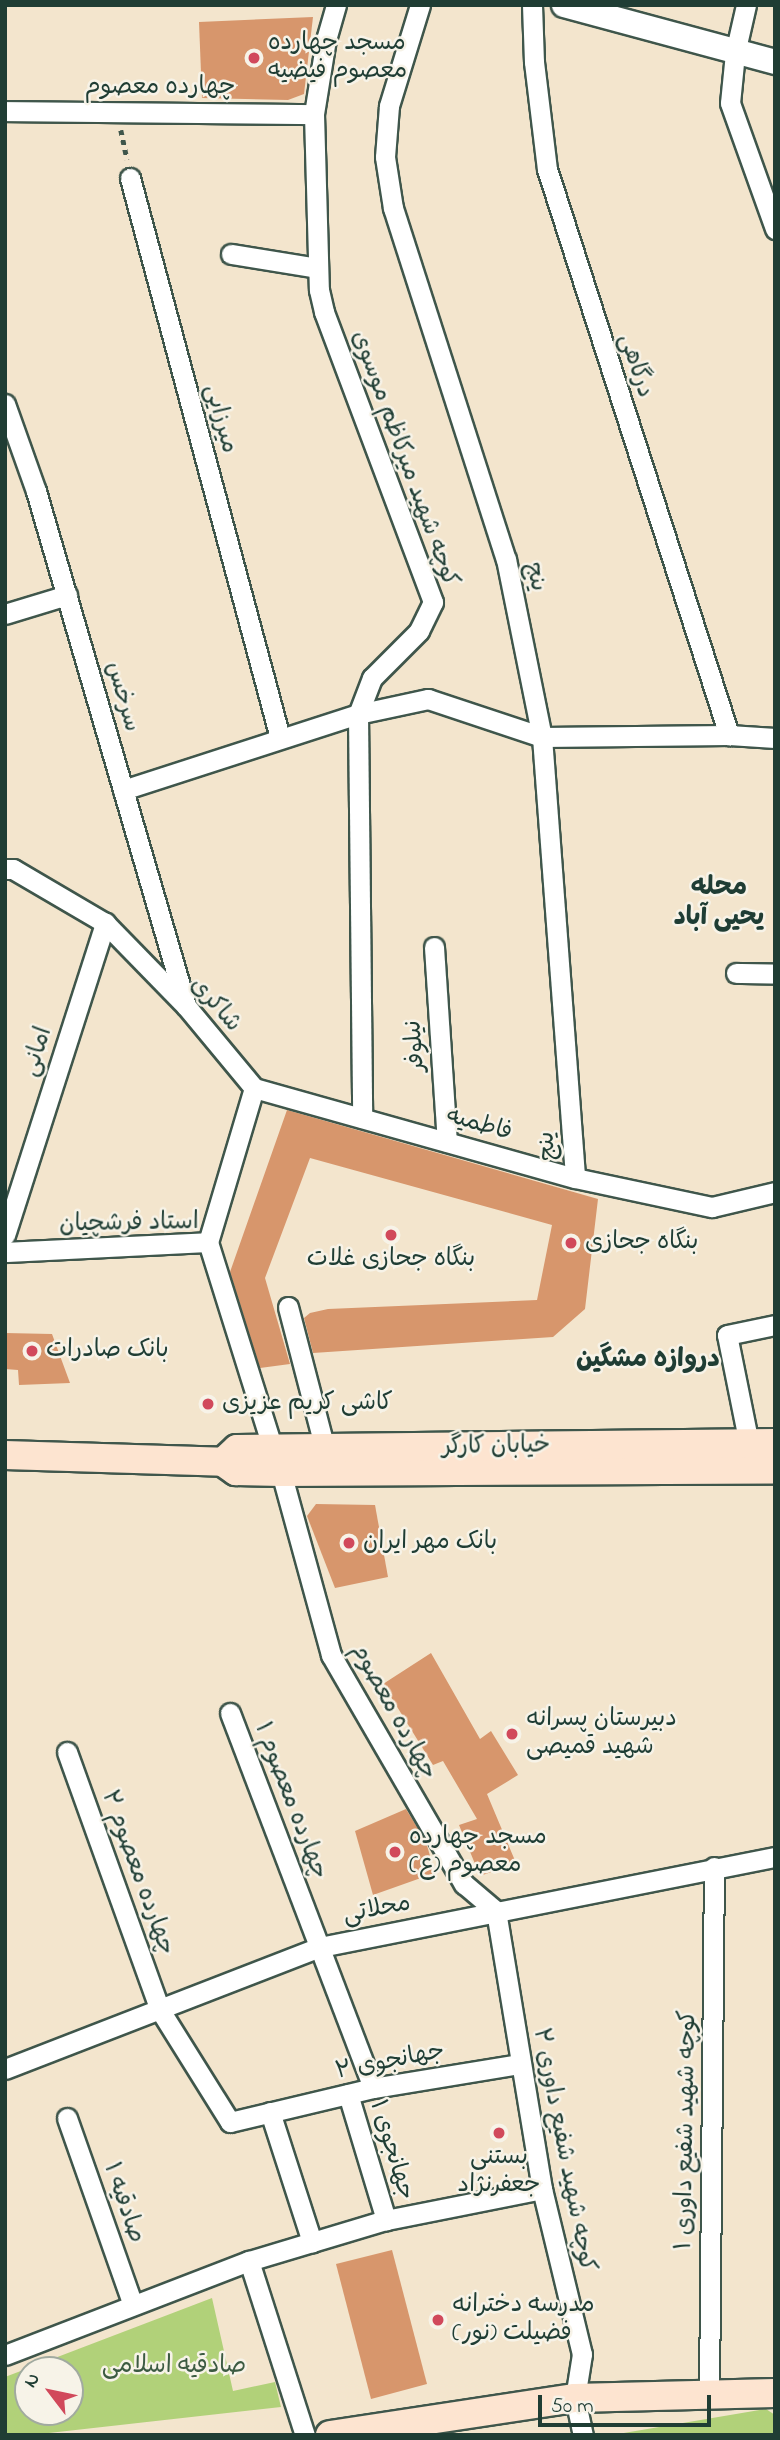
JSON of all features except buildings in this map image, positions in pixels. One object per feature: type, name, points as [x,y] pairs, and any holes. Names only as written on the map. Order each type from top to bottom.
[{"type":"main road","name":"خیابان کارگر","points":[[5,1455],[223,1462],[236,1471],[325,1449],[762,1444]]},
{"type":"main road","name":"خیابان کارگر","points":[[277,1461],[775,1469]]},
{"type":"main road","points":[[330,2435],[575,2398],[775,2393]]},
{"type":"street","name":"کوچه شهید میرکاظم موسوی","points":[[336,5],[326,39],[314,114],[317,268],[324,312],[433,602],[419,631],[372,678],[358,714],[362,1118]]},
{"type":"street","name":"ینج","points":[[421,5],[386,124],[385,158],[393,208],[506,559],[542,737],[575,1178]]},
{"type":"street","name":"درگاهی","points":[[532,5],[534,62],[547,169],[729,735]]},
{"type":"street","points":[[746,5],[735,53],[730,103],[775,229]]},
{"type":"street","points":[[571,6],[775,62]]},
{"type":"street","name":"چهارده معصوم","points":[[5,111],[314,114]]},
{"type":"street","name":"میرزایی","points":[[130,178],[280,738]]},
{"type":"street","points":[[231,254],[317,268]]},
{"type":"street","name":"سرخس","points":[[5,404],[36,491],[186,1006]]},
{"type":"street","points":[[5,614],[66,596]]},
{"type":"street","points":[[123,790],[358,714],[429,699],[542,737],[729,735],[775,738]]},
{"type":"street","name":"شاکری","points":[[8,866],[105,923],[186,1006],[254,1088]]},
{"type":"street","name":"امانی","points":[[5,1235],[105,923]]},
{"type":"street","name":"نیلوفر","points":[[433,947],[447,1142]]},
{"type":"street","points":[[736,973],[775,974]]},
{"type":"street","points":[[208,1242],[254,1088]]},
{"type":"street","name":"فاطمیه","points":[[254,1088],[575,1178],[712,1207],[775,1192]]},
{"type":"street","name":"استاد فرشچیان","points":[[5,1252],[208,1242],[277,1461]]},
{"type":"street","points":[[288,1307],[325,1449]]},
{"type":"street","points":[[762,1444],[727,1335],[775,1325]]},
{"type":"street","name":"چهارده معصوم","points":[[277,1461],[331,1656],[464,1884],[496,1911]]},
{"type":"street","name":"چهارده معصوم ۱","points":[[230,1713],[320,1947]]},
{"type":"street","name":"چهارده معصوم ۲","points":[[67,1752],[160,2010]]},
{"type":"street","name":"محلاتی","points":[[5,2069],[320,1947],[775,1857]]},
{"type":"street","name":"کوچه شهید شفیع داوری ۱","points":[[709,2393],[715,1867]]},
{"type":"street","name":"کوچه شهید شفیع داوری ۲","points":[[496,1911],[542,2189],[582,2354],[575,2398]]},
{"type":"street","name":"جهانجوی ۱","points":[[320,1947],[373,2088]]},
{"type":"street","name":"جهانجوی ۲","points":[[160,2010],[230,2122],[373,2088],[520,2064]]},
{"type":"street","name":"جهانجوی ۱","points":[[348,2094],[386,2220]]},
{"type":"street","points":[[270,2112],[312,2242]]},
{"type":"street","name":"صادقیه ۱","points":[[67,2118],[133,2305]]},
{"type":"street","points":[[5,2355],[249,2261],[386,2220],[542,2189]]},
{"type":"street","points":[[249,2261],[305,2435]]},
{"type":"street","points":[[575,2398],[583,2435]]},
{"type":"path","points":[[117,112],[130,178]]},
{"type":"green space","name":"صادقیه اسلامی","points":[[212,2298],[233,2391],[275,2382],[281,2407],[31,2435],[5,2435],[5,2377],[14,2374],[14,2426],[84,2426],[84,2356],[60,2356]]},
{"type":"green space","points":[[766,2409],[775,2415],[775,2435],[612,2435]]},
{"type":"place","name":"مسجد چهارده معصوم فیضیه","points":[[254,58]]},
{"type":"place","name":"بنگاه جحازی غلات","points":[[391,1235]]},
{"type":"place","name":"بنگاه جحازی","points":[[571,1243]]},
{"type":"place","name":"بانک صادرات","points":[[32,1351]]},
{"type":"place","name":"کاشی کریم عزیزی","points":[[208,1404]]},
{"type":"place","name":"بانک مهر ایران","points":[[349,1543]]},
{"type":"place","name":"دبیرستان پسرانه شهید قمیصی","points":[[512,1734]]},
{"type":"place","name":"مسجد چهارده معصوم (ع)","points":[[395,1852]]},
{"type":"place","name":"بستنی جعفرنژاد","points":[[499,2133]]},
{"type":"place","name":"مدرسه دخترانه فضیلت (نور)","points":[[438,2320]]},
{"type":"district","name":"محله یحیی آباد","points":[[719,904]]},
{"type":"district","name":"دروازه مشگین","points":[[648,1361]]}]
